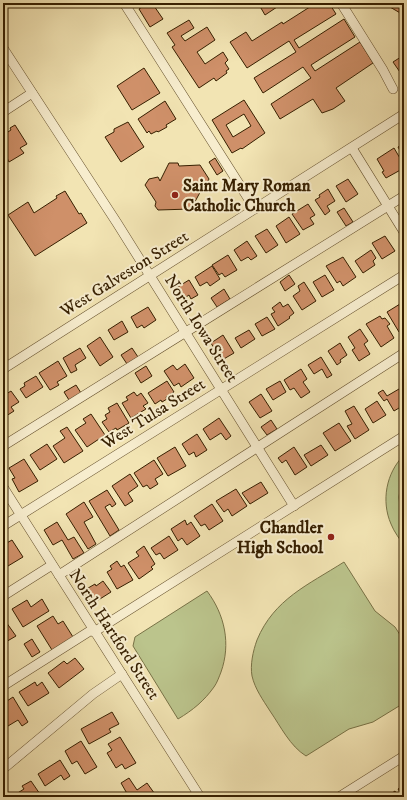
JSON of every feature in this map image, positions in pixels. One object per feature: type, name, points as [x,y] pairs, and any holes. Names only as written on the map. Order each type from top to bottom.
[{"type":"street","points":[[124,3],[255,209]]},
{"type":"street","points":[[341,3],[383,70],[393,89]]},
{"type":"street","name":"North Iowa Street","points":[[3,48],[258,447],[294,506]]},
{"type":"street","points":[[3,112],[32,93]]},
{"type":"street","name":"West Galveston Street","points":[[3,368],[404,114]]},
{"type":"street","points":[[352,148],[404,232]]},
{"type":"street","points":[[3,446],[404,196]]},
{"type":"street","name":"West Tulsa Street","points":[[3,526],[404,275]]},
{"type":"street","points":[[59,575],[404,353]]},
{"type":"street","points":[[3,686],[94,631],[404,436]]},
{"type":"street","name":"North Hartford Street","points":[[3,488],[200,797]]},
{"type":"street","points":[[3,596],[52,565]]},
{"type":"street","points":[[3,769],[93,694],[122,674]]},
{"type":"street","points":[[339,797],[404,756]]},
{"type":"green space","points":[[404,455],[404,476],[401,483],[399,497],[404,521],[404,546],[391,524],[386,506],[386,497],[389,479],[398,462]]},
{"type":"green space","points":[[344,562],[375,611],[395,627],[404,641],[404,703],[373,722],[349,729],[306,756],[295,747],[286,736],[257,690],[251,672],[253,653],[257,640],[264,626],[283,603],[293,594]]},
{"type":"green space","points":[[207,591],[222,620],[226,640],[224,661],[217,682],[210,692],[198,705],[178,719],[133,646],[135,637]]},
{"type":"building","points":[[148,3],[152,3],[163,19],[150,27],[139,9]]},
{"type":"building","points":[[258,3],[283,3],[265,15]]},
{"type":"building","points":[[316,3],[329,3],[336,14],[294,40],[299,48],[344,19],[355,37],[311,65],[315,71],[360,42],[373,63],[336,88],[345,101],[333,109],[322,113],[313,99],[280,119],[271,104],[311,78],[303,67],[263,93],[254,78],[296,52],[289,41],[247,68],[230,42],[246,32],[252,41],[282,22],[283,24]]},
{"type":"building","points":[[383,3],[404,3],[404,10],[402,14]]},
{"type":"building","points":[[189,20],[194,28],[181,36],[185,41],[207,27],[215,40],[197,52],[205,64],[223,52],[228,60],[225,63],[229,69],[226,71],[227,73],[216,81],[214,78],[199,88],[172,47],[175,45],[167,33]]},
{"type":"building","points":[[404,55],[404,78],[393,62]]},
{"type":"building","points":[[144,68],[160,93],[132,110],[117,86]]},
{"type":"building","points":[[244,100],[265,133],[242,149],[241,148],[232,153],[212,120]],"holes":[[[244,114],[251,126],[233,137],[226,125]]]},
{"type":"building","points":[[165,101],[176,119],[166,125],[167,127],[158,132],[157,131],[151,134],[149,131],[147,133],[138,119]]},
{"type":"building","points":[[128,122],[144,147],[121,162],[105,137],[114,132],[114,129]]},
{"type":"building","points":[[15,125],[27,144],[20,148],[24,153],[9,162],[6,156],[3,158],[3,135],[11,130],[10,128]]},
{"type":"building","points":[[404,143],[404,158],[398,147]]},
{"type":"building","points":[[394,148],[404,165],[404,168],[386,178],[377,159]]},
{"type":"building","points":[[215,158],[223,171],[217,175],[209,162]]},
{"type":"building","name":"Saint Mary Roman Catholic Church","points":[[169,163],[178,163],[179,166],[200,165],[209,179],[205,187],[204,185],[191,209],[158,210],[155,206],[156,202],[145,185],[149,179],[158,177],[160,181]]},
{"type":"building","points":[[348,179],[358,194],[346,202],[336,186]]},
{"type":"building","points":[[328,189],[335,201],[327,206],[330,211],[325,215],[315,200],[320,197],[319,195]]},
{"type":"building","points":[[65,191],[79,214],[81,213],[87,223],[35,256],[8,215],[28,202],[34,213]]},
{"type":"building","points":[[308,204],[315,215],[310,218],[314,224],[303,230],[292,214]]},
{"type":"building","points":[[344,208],[353,222],[346,226],[337,212]]},
{"type":"building","points":[[289,217],[300,234],[286,243],[276,226]]},
{"type":"building","points":[[267,229],[278,245],[266,253],[255,236]]},
{"type":"building","points":[[385,236],[395,251],[382,259],[372,243]]},
{"type":"building","points":[[247,241],[257,256],[251,260],[248,257],[241,261],[234,250]]},
{"type":"building","points":[[371,250],[376,258],[373,261],[375,265],[363,273],[355,261]]},
{"type":"building","points":[[228,255],[237,270],[225,277],[222,273],[219,275],[212,265]]},
{"type":"building","points":[[343,257],[356,277],[343,286],[340,281],[337,283],[326,266]]},
{"type":"building","points":[[212,266],[220,279],[210,286],[207,282],[200,286],[195,277]]},
{"type":"building","points":[[289,275],[295,284],[285,291],[280,282]]},
{"type":"building","points":[[325,275],[334,290],[322,297],[313,282]]},
{"type":"building","points":[[189,280],[198,295],[191,299],[189,295],[183,299],[176,288]]},
{"type":"building","points":[[304,282],[316,301],[302,310],[293,296],[300,291],[298,286]]},
{"type":"building","points":[[224,289],[230,299],[217,307],[211,298]]},
{"type":"building","points":[[280,302],[283,307],[288,304],[294,313],[289,317],[290,318],[278,326],[271,314],[275,312],[272,308]]},
{"type":"building","points":[[400,304],[404,310],[404,329],[399,332],[387,312]]},
{"type":"building","points":[[148,307],[156,320],[144,328],[142,325],[137,328],[131,317]]},
{"type":"building","points":[[380,316],[382,319],[385,318],[390,324],[387,326],[394,338],[381,347],[366,324]]},
{"type":"building","points":[[267,317],[275,329],[262,336],[255,324]]},
{"type":"building","points":[[122,321],[128,332],[114,340],[108,330]]},
{"type":"building","points":[[360,329],[368,341],[364,344],[370,354],[359,361],[352,350],[355,348],[348,337]]},
{"type":"building","points":[[249,330],[255,339],[241,348],[235,338]]},
{"type":"building","points":[[223,335],[234,353],[222,360],[220,358],[216,361],[210,353],[215,350],[211,343]]},
{"type":"building","points":[[100,337],[113,357],[100,366],[87,346]]},
{"type":"building","points":[[340,343],[347,355],[340,360],[341,362],[337,365],[328,351]]},
{"type":"building","points":[[80,348],[86,358],[75,365],[77,370],[71,373],[63,358]]},
{"type":"building","points":[[132,348],[138,357],[127,364],[121,355]]},
{"type":"building","points":[[321,357],[332,375],[327,378],[322,369],[314,374],[308,365]]},
{"type":"building","points":[[58,361],[67,376],[57,382],[59,385],[50,390],[39,373]]},
{"type":"building","points":[[185,364],[194,378],[181,387],[179,383],[174,386],[164,371],[173,365],[177,370]]},
{"type":"building","points":[[146,366],[152,376],[141,383],[135,373]]},
{"type":"building","points":[[301,369],[307,379],[303,382],[310,392],[301,398],[294,388],[290,390],[284,380]]},
{"type":"building","points":[[36,376],[43,387],[26,398],[20,389],[25,386],[24,383]]},
{"type":"building","points":[[167,381],[174,392],[166,397],[167,399],[162,402],[161,400],[155,404],[148,393]]},
{"type":"building","points":[[280,381],[286,392],[273,400],[266,389]]},
{"type":"building","points":[[76,385],[81,393],[69,400],[64,392]]},
{"type":"building","points":[[399,389],[404,398],[404,405],[394,411],[387,399],[384,401],[378,393],[383,390],[387,396]]},
{"type":"building","points":[[11,391],[19,402],[11,407],[14,411],[3,418],[3,396]]},
{"type":"building","points":[[134,392],[137,396],[141,393],[148,403],[143,406],[146,409],[131,418],[122,403],[128,400],[126,397]]},
{"type":"building","points":[[261,394],[272,411],[260,418],[249,402]]},
{"type":"building","points":[[377,401],[386,415],[373,423],[365,409]]},
{"type":"building","points":[[117,403],[129,423],[117,430],[116,428],[109,432],[102,422],[107,419],[105,415],[110,412],[108,408]]},
{"type":"building","points":[[354,406],[369,430],[355,439],[347,426],[352,424],[345,411]]},
{"type":"building","points":[[91,414],[105,435],[87,447],[75,430],[86,423],[83,419]]},
{"type":"building","points":[[219,418],[231,436],[226,440],[221,433],[210,440],[203,429]]},
{"type":"building","points":[[271,420],[277,429],[267,435],[261,427]]},
{"type":"building","points":[[339,423],[351,441],[335,451],[323,433]]},
{"type":"building","points":[[67,427],[83,451],[64,463],[53,446],[65,438],[60,431]]},
{"type":"building","points":[[197,434],[207,450],[196,457],[194,452],[189,455],[182,444]]},
{"type":"building","points":[[47,444],[57,459],[40,470],[30,455]]},
{"type":"building","points":[[321,445],[328,455],[311,466],[304,455]]},
{"type":"building","points":[[175,447],[186,466],[168,476],[157,458]]},
{"type":"building","points":[[294,447],[307,467],[295,475],[286,460],[282,463],[278,458]]},
{"type":"building","points":[[24,459],[38,481],[19,492],[12,479],[15,478],[9,468]]},
{"type":"building","points":[[154,460],[163,474],[155,479],[158,484],[150,489],[147,485],[143,487],[134,473]]},
{"type":"building","points":[[130,474],[138,486],[128,493],[133,501],[125,506],[112,486]]},
{"type":"building","points":[[261,482],[268,493],[250,504],[242,493]]},
{"type":"building","points":[[236,489],[247,506],[232,516],[228,509],[224,512],[216,501]]},
{"type":"building","points":[[107,490],[116,504],[112,507],[110,504],[105,507],[119,530],[110,536],[89,501]]},
{"type":"building","points":[[84,502],[93,517],[84,522],[96,544],[88,549],[66,514]]},
{"type":"building","points":[[212,504],[223,521],[209,530],[205,524],[201,526],[194,516]]},
{"type":"building","points":[[185,520],[187,525],[191,522],[200,536],[187,545],[182,538],[178,541],[171,529]]},
{"type":"building","points":[[57,522],[68,540],[74,537],[84,553],[73,559],[62,540],[53,545],[44,530]]},
{"type":"building","points":[[169,536],[178,550],[164,559],[160,553],[156,555],[151,548]]},
{"type":"building","points":[[12,540],[23,557],[3,569],[3,545]]},
{"type":"building","points":[[144,546],[155,564],[151,567],[153,569],[139,579],[128,563],[139,556],[136,552]]},
{"type":"building","points":[[117,561],[121,567],[124,565],[133,580],[117,589],[107,572],[112,569],[110,566]]},
{"type":"building","points":[[103,581],[111,592],[92,604],[83,591],[95,584],[96,586]]},
{"type":"building","points":[[42,599],[49,611],[23,627],[12,609],[27,600],[31,607]]},
{"type":"building","points":[[53,616],[58,624],[63,621],[73,637],[52,650],[37,626]]},
{"type":"building","points":[[6,622],[16,636],[4,643],[7,647],[3,649],[3,624]]},
{"type":"building","points":[[32,639],[40,652],[32,657],[24,644]]},
{"type":"building","points":[[75,658],[84,669],[59,688],[48,673],[64,661],[67,664]]},
{"type":"building","points":[[35,682],[37,686],[42,682],[49,693],[28,706],[19,692]]},
{"type":"building","points":[[13,697],[28,722],[22,726],[18,720],[3,729],[3,711],[7,708],[4,703]]},
{"type":"building","points":[[112,712],[119,724],[109,729],[111,732],[89,744],[81,729]]},
{"type":"building","points":[[120,737],[136,763],[125,769],[122,764],[116,768],[107,753],[112,750],[108,744]]},
{"type":"building","points":[[81,741],[97,767],[85,774],[77,761],[72,764],[65,751]]},
{"type":"building","points":[[60,760],[70,776],[64,780],[61,775],[45,786],[38,774]]},
{"type":"building","points":[[129,778],[137,790],[147,783],[157,797],[129,797],[121,783]]},
{"type":"building","points":[[31,781],[42,797],[17,797],[16,794],[24,789],[22,786]]},
{"type":"building","points":[[404,785],[404,797],[403,797],[398,789]]},
{"type":"building","points":[[395,791],[398,797],[386,797]]},
{"type":"place","name":"Saint Mary Roman Catholic Church","points":[[175,195]]},
{"type":"place","name":"Chandler High School","points":[[331,537]]}]
